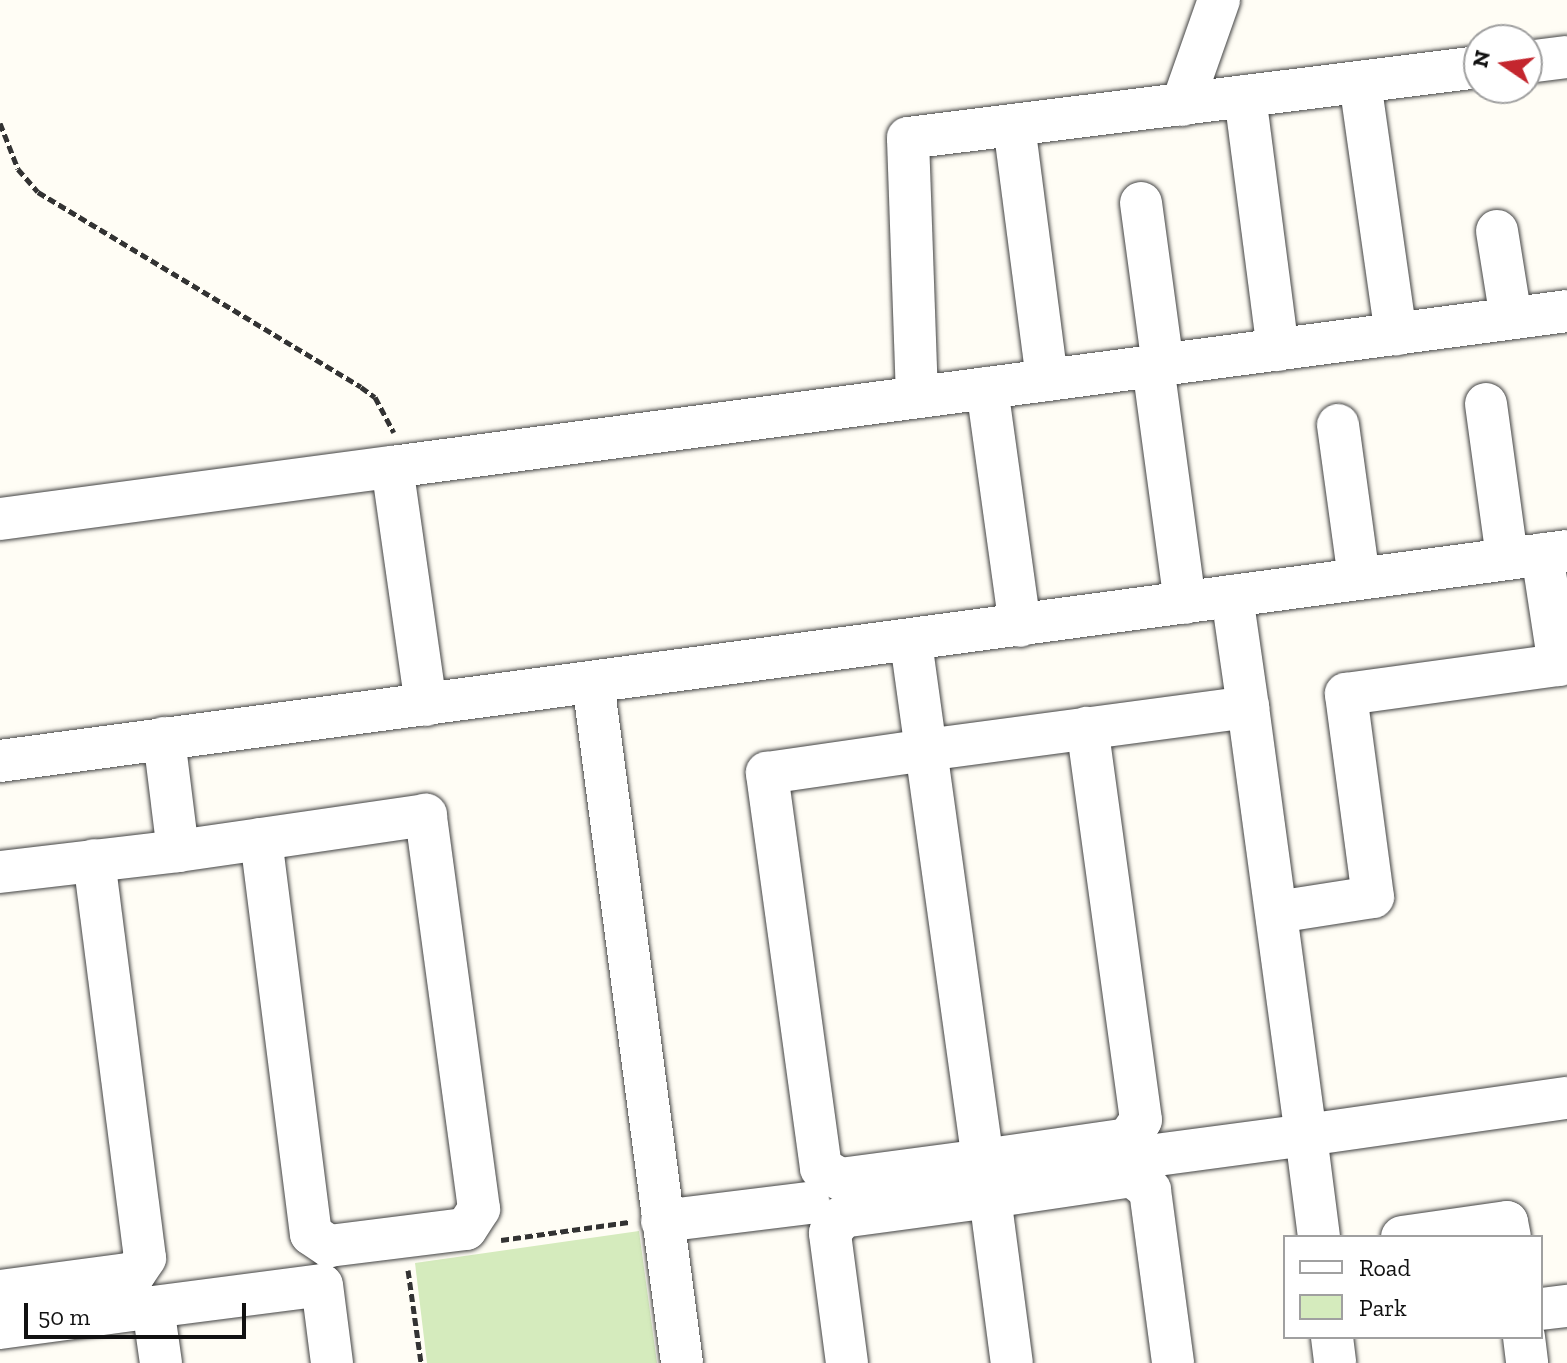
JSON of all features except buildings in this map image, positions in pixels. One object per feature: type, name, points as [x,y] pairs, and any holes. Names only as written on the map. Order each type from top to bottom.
[{"type":"street","points":[[1182,105],[1219,0]]},
{"type":"street","points":[[1543,60],[1567,57]]},
{"type":"street","points":[[917,397],[908,138],[1463,69]]},
{"type":"street","points":[[1360,82],[1396,334]]},
{"type":"street","points":[[1245,96],[1278,350]]},
{"type":"street","points":[[1014,125],[1047,380]]},
{"type":"street","points":[[1141,203],[1185,603]]},
{"type":"street","points":[[1497,231],[1511,318]]},
{"type":"street","points":[[0,519],[1567,311]]},
{"type":"street","points":[[987,388],[1020,626]]},
{"type":"street","points":[[1277,912],[1373,897],[1346,694],[1559,665],[1539,554],[1486,404]]},
{"type":"street","points":[[1338,425],[1359,578]]},
{"type":"street","points":[[396,467],[426,705]]},
{"type":"street","points":[[0,761],[911,642],[1539,554]]},
{"type":"street","points":[[1232,596],[1319,1235]]},
{"type":"street","points":[[911,642],[1012,1363]]},
{"type":"street","points":[[593,682],[682,1363]]},
{"type":"street","points":[[1173,1363],[1150,1190],[1132,1176],[840,1179],[821,1168],[767,773],[1248,707]]},
{"type":"street","points":[[847,1363],[830,1233],[842,1217],[1128,1139],[1141,1120],[1087,728]]},
{"type":"street","points":[[164,738],[178,851]]},
{"type":"street","points":[[0,872],[178,851],[426,815],[479,1209],[466,1229],[329,1246],[311,1234],[261,839]]},
{"type":"street","points":[[0,1291],[135,1273],[145,1258],[94,860]]},
{"type":"street","points":[[1157,1155],[1567,1098]]},
{"type":"street","points":[[662,1221],[809,1203]]},
{"type":"street","points":[[1416,1235],[1507,1222],[1510,1235]]},
{"type":"street","points":[[0,1328],[322,1285],[332,1363]]},
{"type":"street","points":[[1543,1309],[1567,1306]]},
{"type":"street","points":[[153,1307],[161,1363]]},
{"type":"street","points":[[1332,1339],[1335,1363]]},
{"type":"street","points":[[1524,1339],[1527,1363]]},
{"type":"path","points":[[0,123],[18,169],[38,192],[375,397],[393,427],[396,467]]},
{"type":"path","points":[[407,1257],[421,1363]]},
{"type":"green space","points":[[639,1231],[657,1363],[427,1363],[415,1263]]}]
